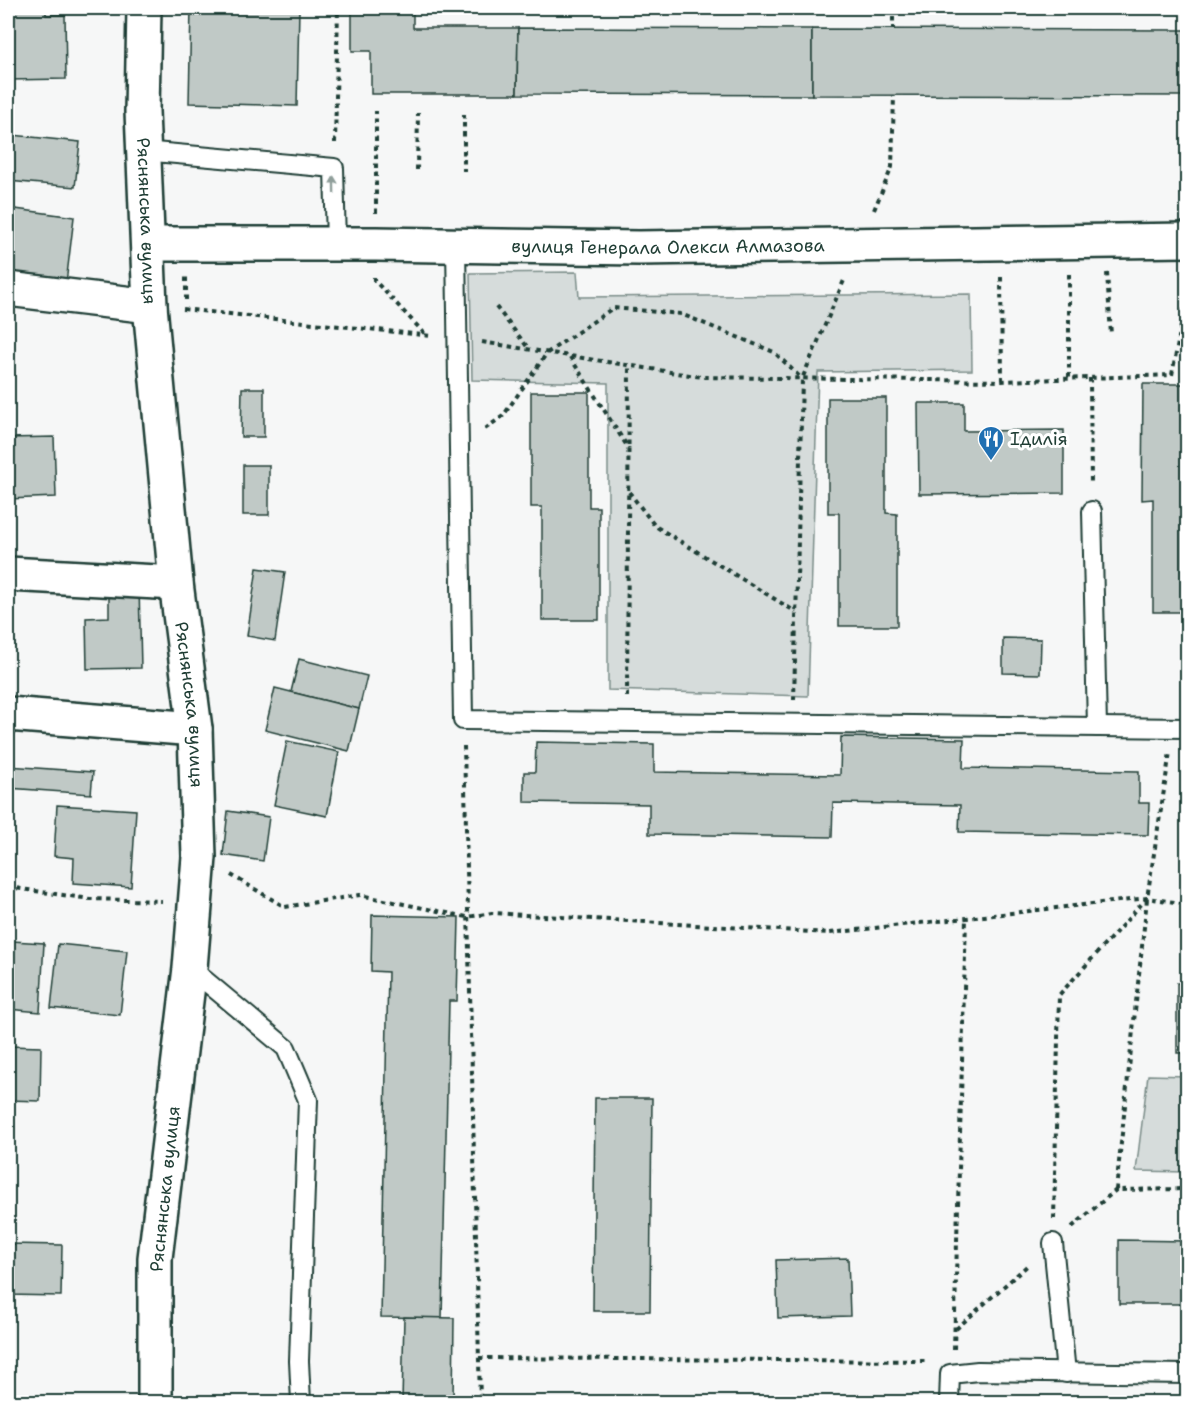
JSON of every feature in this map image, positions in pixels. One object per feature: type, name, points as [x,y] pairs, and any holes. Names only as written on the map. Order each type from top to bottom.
[{"type":"street","name":"Ряснянська вулиця","points":[[144,8],[143,151],[150,306],[176,583],[195,729],[199,857],[190,968],[155,1258],[155,1402]]},
{"type":"street","name":"вулиця Генерала Олекси Алмазова","points":[[149,244],[336,243],[639,248],[1188,240]]},
{"type":"street","points":[[8,289],[150,306]]},
{"type":"street","points":[[8,574],[176,583]]},
{"type":"street","points":[[8,714],[195,729]]},
{"type":"lane","points":[[143,151],[334,168],[336,243]]},
{"type":"lane","points":[[456,244],[463,720],[1181,728]]},
{"type":"lane","points":[[1092,511],[1097,727]]},
{"type":"lane","points":[[190,968],[286,1048],[308,1100],[299,1361],[301,1402]]},
{"type":"lane","points":[[1053,1243],[1066,1373]]},
{"type":"lane","points":[[949,1402],[951,1368],[978,1371],[1188,1374]]},
{"type":"path","points":[[334,168],[338,8]]},
{"type":"path","points":[[893,8],[893,29]]},
{"type":"path","points":[[892,167],[894,95]]},
{"type":"path","points":[[417,170],[418,112]]},
{"type":"path","points":[[464,114],[464,171]]},
{"type":"path","points":[[1068,242],[1069,379]]},
{"type":"path","points":[[1106,242],[1110,335]]},
{"type":"path","points":[[1001,243],[1002,381]]},
{"type":"path","points":[[150,306],[459,339],[702,377],[1002,381],[1172,375],[1188,288]]},
{"type":"path","points":[[793,724],[802,379],[836,299]]},
{"type":"path","points":[[496,307],[530,350]]},
{"type":"path","points":[[460,447],[503,416],[547,352],[613,308],[681,314],[774,351],[802,379]]},
{"type":"path","points":[[570,356],[629,449]]},
{"type":"path","points":[[627,722],[630,366]]},
{"type":"path","points":[[1090,378],[1092,511]]},
{"type":"path","points":[[629,492],[655,526],[796,612]]},
{"type":"path","points":[[463,720],[480,1402]]},
{"type":"path","points":[[1116,1190],[1147,898],[1181,728]]},
{"type":"path","points":[[199,857],[285,907],[360,895],[467,917],[492,913],[830,933],[1147,898],[1188,904]]},
{"type":"path","points":[[8,887],[90,898],[195,902]]},
{"type":"path","points":[[1053,1243],[1059,995],[1147,898]]},
{"type":"path","points":[[479,1358],[951,1368],[956,1329],[966,918]]},
{"type":"path","points":[[956,1329],[1116,1190],[1188,1189]]},
{"type":"shaded area","points":[[577,272],[579,297],[971,294],[972,370],[818,372],[808,696],[608,690],[608,383],[472,380],[470,273]]},
{"type":"shaded area","points":[[1148,1075],[1187,1076],[1187,1172],[1136,1171]]},
{"type":"building","points":[[8,8],[46,8],[46,15],[65,15],[66,79],[8,80]]},
{"type":"building","points":[[191,8],[299,8],[297,106],[189,103]]},
{"type":"building","points":[[352,8],[413,8],[413,28],[518,28],[517,94],[371,94],[371,51],[352,51]]},
{"type":"building","points":[[518,28],[812,29],[812,95],[517,94]]},
{"type":"building","points":[[812,29],[1188,30],[1188,96],[812,95]]},
{"type":"building","points":[[12,135],[80,142],[75,187],[8,181]]},
{"type":"building","points":[[8,208],[74,217],[66,283],[8,275]]},
{"type":"building","points":[[1143,384],[1188,384],[1188,612],[1153,612],[1153,499],[1142,500]]},
{"type":"building","points":[[242,388],[264,388],[264,437],[241,437]]},
{"type":"building","points":[[531,392],[589,392],[589,507],[599,507],[599,620],[542,620],[542,507],[531,507]]},
{"type":"building","points":[[828,398],[886,398],[886,513],[897,514],[897,626],[839,626],[839,513],[828,513]]},
{"type":"building","name":"Ідилія","points":[[918,403],[964,403],[964,431],[1064,430],[1064,493],[919,494]]},
{"type":"building","points":[[54,437],[56,497],[8,499],[8,438]]},
{"type":"building","points":[[243,465],[269,465],[269,515],[243,515]]},
{"type":"building","points":[[257,568],[285,572],[275,641],[247,636]]},
{"type":"building","points":[[139,587],[141,668],[87,669],[86,618],[109,617],[109,588]]},
{"type":"building","points":[[1003,638],[1041,639],[1040,674],[1003,673]]},
{"type":"building","points":[[299,659],[367,676],[359,709],[291,692]]},
{"type":"building","points":[[275,688],[359,709],[349,751],[265,730]]},
{"type":"building","points":[[841,737],[964,739],[963,768],[1139,771],[1139,803],[1149,803],[1148,835],[959,832],[960,805],[833,803],[832,837],[649,834],[649,804],[524,802],[524,772],[535,772],[536,742],[654,744],[654,772],[840,775]]},
{"type":"building","points":[[287,741],[339,752],[327,816],[274,805]]},
{"type":"building","points":[[8,766],[93,772],[91,794],[8,788]]},
{"type":"building","points":[[57,805],[136,810],[131,887],[73,883],[74,858],[54,856]]},
{"type":"building","points":[[228,811],[269,817],[263,861],[223,855]]},
{"type":"building","points":[[8,900],[10,900],[8,932]]},
{"type":"building","points":[[372,915],[459,917],[457,1001],[449,1001],[442,1318],[381,1317],[388,972],[371,971]]},
{"type":"building","points":[[12,941],[44,943],[40,1012],[8,1009],[8,976],[10,976]]},
{"type":"building","points":[[58,944],[127,951],[120,1015],[51,1008]]},
{"type":"building","points":[[1177,983],[1188,983],[1188,1053],[1177,1053]]},
{"type":"building","points":[[8,1046],[41,1047],[40,1101],[8,1100]]},
{"type":"building","points":[[595,1098],[652,1098],[650,1311],[593,1311]]},
{"type":"building","points":[[1119,1240],[1188,1241],[1188,1304],[1119,1304]]},
{"type":"building","points":[[8,1244],[62,1245],[61,1296],[8,1295]]},
{"type":"building","points":[[848,1258],[850,1316],[778,1318],[776,1260]]},
{"type":"building","points":[[404,1317],[454,1318],[453,1402],[402,1402]]},
{"type":"place","name":"Ідилія","points":[[991,462]]}]
